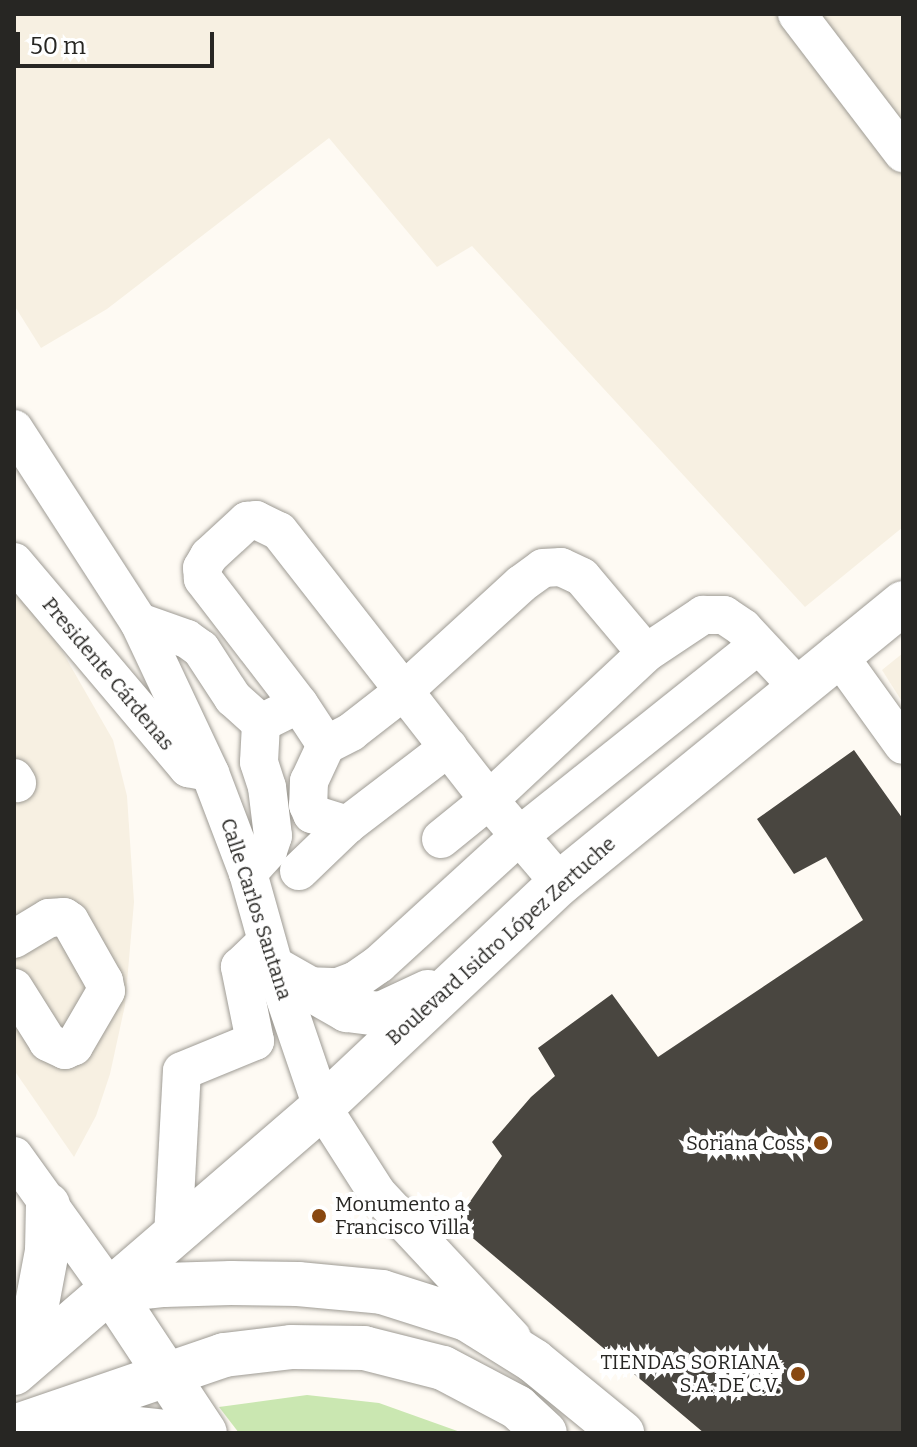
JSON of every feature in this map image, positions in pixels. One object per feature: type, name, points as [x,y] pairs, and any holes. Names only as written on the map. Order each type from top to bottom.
[{"type":"main road","name":"Boulevard Isidro López Zertuche","points":[[25,1362],[322,1107],[452,981],[560,883],[837,653],[903,603]]},
{"type":"main road","points":[[282,966],[347,1010],[381,1014],[452,981]]},
{"type":"main road","points":[[25,1362],[47,1251],[48,1205]]},
{"type":"main road","points":[[205,1433],[111,1291],[164,1285],[244,1283],[382,1292],[467,1319],[534,1361],[622,1433]]},
{"type":"main road","points":[[18,1427],[224,1355],[291,1347],[364,1348],[443,1368],[517,1407],[545,1433]]},
{"type":"main road","points":[[18,1427],[84,1423],[176,1433]]},
{"type":"street","points":[[797,14],[903,153]]},
{"type":"street","name":"Calle Carlos Santana","points":[[14,429],[139,622],[210,773],[282,966],[322,1107],[377,1193],[534,1361]]},
{"type":"street","points":[[326,745],[299,704],[203,579],[202,568],[209,556],[247,521],[256,520],[279,531],[489,800],[560,883]]},
{"type":"street","name":"Presidente Cárdenas","points":[[14,562],[188,768],[210,773]]},
{"type":"street","points":[[347,825],[312,814],[308,805],[309,781],[326,745],[351,732],[405,690],[543,568],[561,567],[582,577],[646,653]]},
{"type":"street","points":[[441,839],[489,800],[646,653],[703,615],[724,615],[743,628],[797,686]]},
{"type":"street","points":[[139,622],[187,639],[201,649],[233,698],[261,723]]},
{"type":"street","points":[[173,1236],[182,1071],[255,1041],[240,967],[282,966],[338,987],[356,980],[379,964],[519,836],[757,646]]},
{"type":"street","points":[[837,653],[903,745]]},
{"type":"street","points":[[261,723],[299,704]]},
{"type":"street","points":[[248,873],[268,851],[273,836],[267,787],[259,762],[261,723]]},
{"type":"street","points":[[299,871],[347,825],[449,747]]},
{"type":"street","points":[[14,939],[49,918],[56,916],[70,921],[104,981],[106,991],[74,1046],[65,1050],[48,1042],[14,988]]},
{"type":"street","points":[[14,1156],[111,1291]]},
{"type":"shaded area","points":[[14,14],[903,14],[903,527],[805,607],[472,246],[437,267],[329,138],[107,309],[41,348],[14,305]]},
{"type":"shaded area","points":[[14,581],[62,651],[113,740],[127,796],[134,902],[125,1005],[110,1074],[96,1116],[74,1157],[14,1070]]},
{"type":"shaded area","points":[[903,653],[903,703],[882,670]]},
{"type":"green space","points":[[307,1395],[379,1403],[463,1433],[239,1433],[219,1407]]},
{"type":"building","points":[[854,750],[903,819],[903,1433],[704,1433],[455,1223],[502,1156],[492,1142],[531,1097],[555,1076],[538,1048],[612,994],[658,1057],[863,920],[826,857],[794,874],[757,819]]},
{"type":"place","name":"Soriana Coss","points":[[821,1143]]},
{"type":"place","name":"Monumento a Francisco Villa","points":[[319,1216]]},
{"type":"place","name":"TIENDAS SORIANA S.A. DE C.V.","points":[[798,1374]]}]
